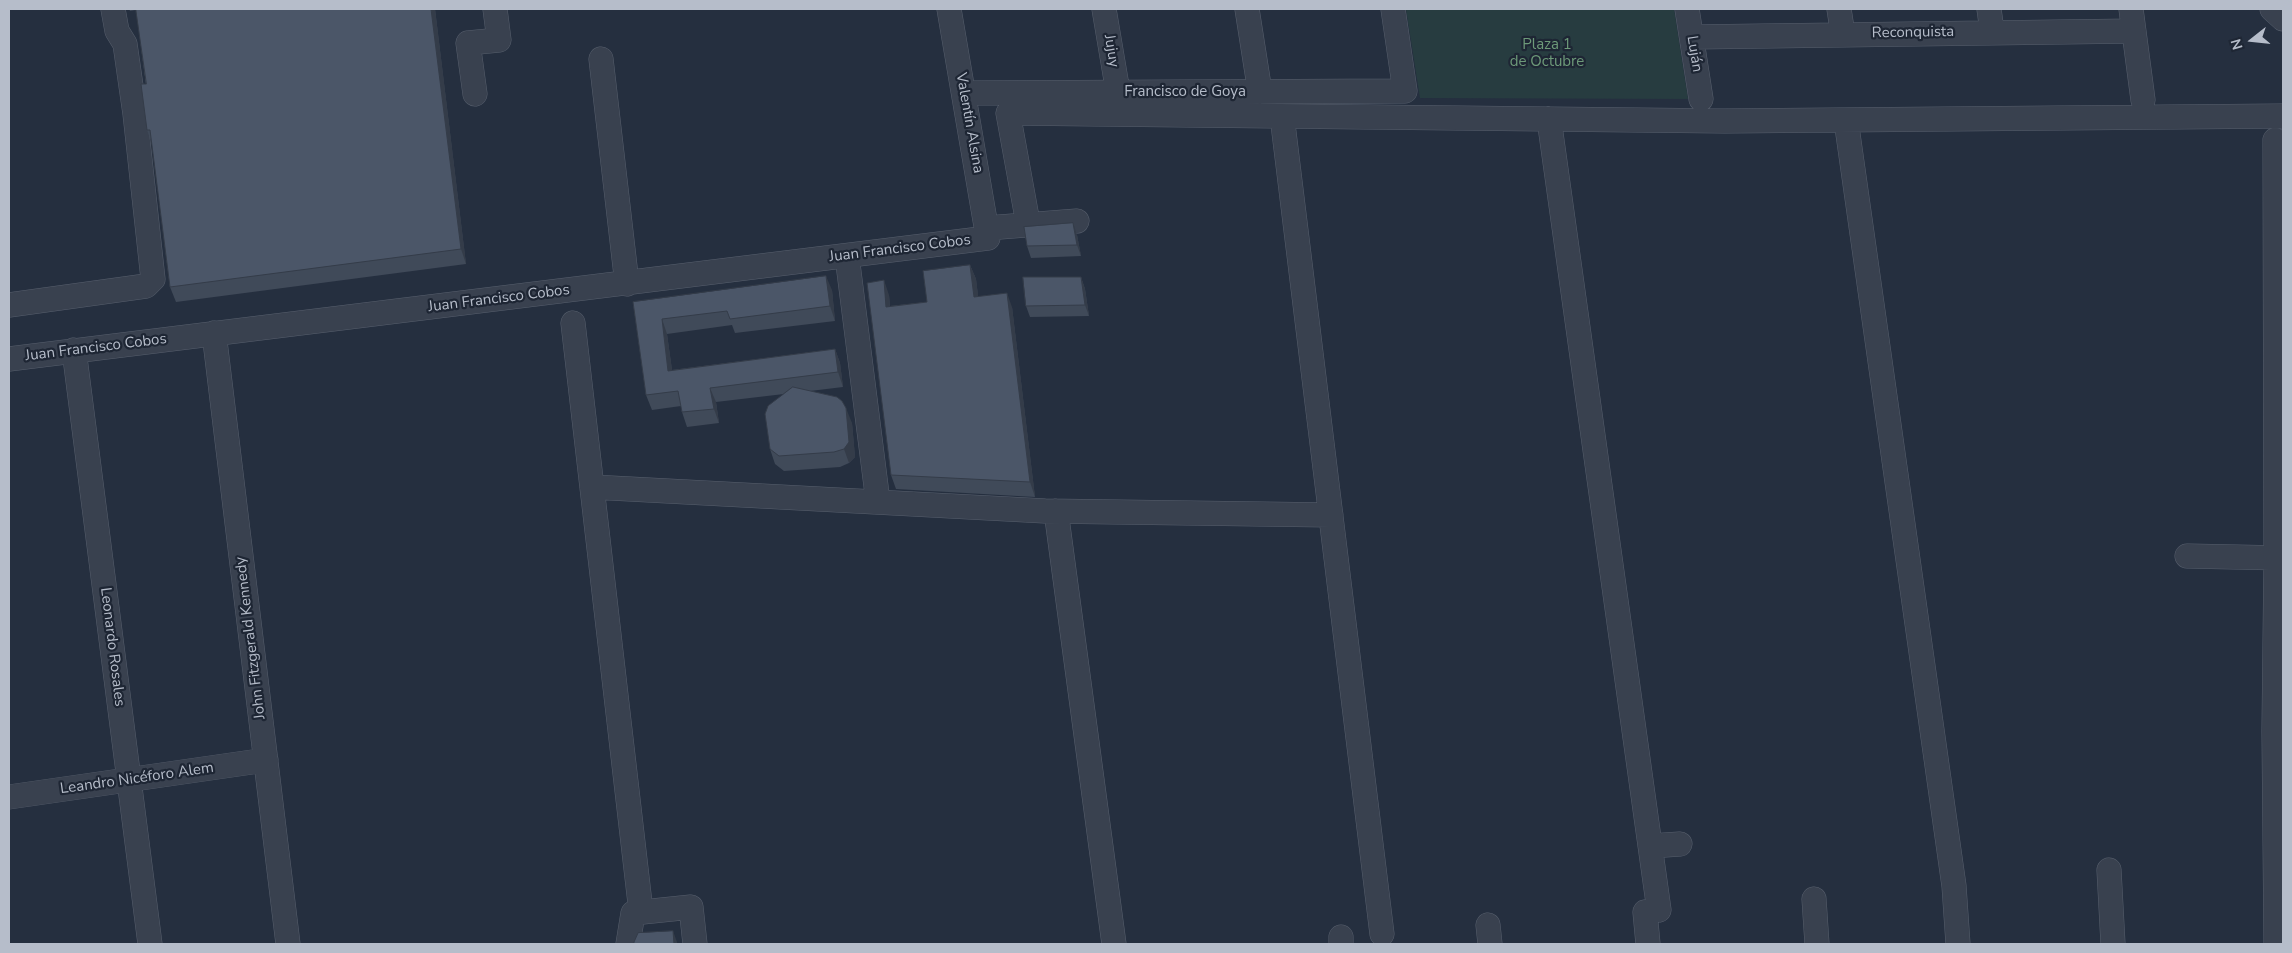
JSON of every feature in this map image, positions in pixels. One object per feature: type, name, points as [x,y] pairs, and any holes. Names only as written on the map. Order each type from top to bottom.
[{"type":"street","points":[[9,305],[146,286],[152,280],[128,64],[125,44],[117,31],[113,9]]},
{"type":"street","points":[[476,94],[468,43],[499,40],[495,9]]},
{"type":"street","name":"Valentín Alsina","points":[[949,9],[987,233]]},
{"type":"street","name":"Jujuy","points":[[1104,9],[1118,92]]},
{"type":"street","points":[[1247,9],[1260,92]]},
{"type":"street","name":"Francisco de Goya","points":[[964,93],[1406,91],[1393,9]]},
{"type":"street","name":"Luján","points":[[1687,9],[1701,99]]},
{"type":"street","points":[[1839,9],[1843,35]]},
{"type":"street","points":[[2272,9],[2283,18]]},
{"type":"street","name":"Reconquista","points":[[1692,37],[1843,35],[1990,20],[2132,20]]},
{"type":"street","points":[[2132,20],[2142,100]]},
{"type":"street","points":[[602,59],[627,284]]},
{"type":"street","points":[[1028,223],[1008,113],[1846,120],[2283,116]]},
{"type":"street","points":[[1282,116],[1382,934]]},
{"type":"street","points":[[1549,119],[1650,846],[1652,911],[1648,944]]},
{"type":"street","points":[[1846,120],[1954,886],[1958,944]]},
{"type":"street","points":[[2275,140],[2280,558],[2279,882],[2276,944]]},
{"type":"street","name":"Juan Francisco Cobos","points":[[9,359],[214,332],[627,284],[846,256],[987,233],[1028,223],[1077,221]]},
{"type":"street","points":[[846,256],[878,502]]},
{"type":"street","points":[[574,323],[641,912]]},
{"type":"street","name":"John Fitzgerald Kennedy","points":[[214,332],[288,944]]},
{"type":"street","name":"Leonardo Rosales","points":[[74,350],[150,944]]},
{"type":"street","points":[[592,487],[1056,511],[1331,515]]},
{"type":"street","points":[[1056,511],[1114,944]]},
{"type":"street","points":[[2187,556],[2280,558]]},
{"type":"street","name":"Leandro Nicéforo Alem","points":[[9,797],[266,760]]},
{"type":"street","points":[[1650,846],[1680,844]]},
{"type":"street","points":[[2108,870],[2113,944]]},
{"type":"street","points":[[1814,899],[1817,944]]},
{"type":"street","points":[[628,944],[632,913],[691,908],[695,944]]},
{"type":"green space","name":"Plaza 1 de Octubre","points":[[1406,9],[1674,9],[1688,99],[1420,98]]},
{"type":"building","points":[[136,9],[431,9],[461,249],[170,287],[150,130],[147,130],[141,84],[146,84]]},
{"type":"building","points":[[1073,223],[1077,245],[1027,246],[1024,227]]},
{"type":"building","points":[[970,265],[974,297],[1007,293],[1030,482],[891,475],[867,283],[884,280],[886,307],[927,302],[923,271]]},
{"type":"building","points":[[826,276],[830,306],[730,319],[727,311],[662,319],[668,371],[835,349],[838,372],[710,388],[714,409],[682,412],[678,391],[646,395],[633,302]]},
{"type":"building","points":[[1023,277],[1081,277],[1085,305],[1026,306]]},
{"type":"building","points":[[793,387],[837,397],[842,401],[846,408],[849,442],[844,449],[834,452],[779,456],[770,449],[765,414],[768,406]]},
{"type":"building","points":[[673,931],[674,944],[634,944],[638,933]]}]
